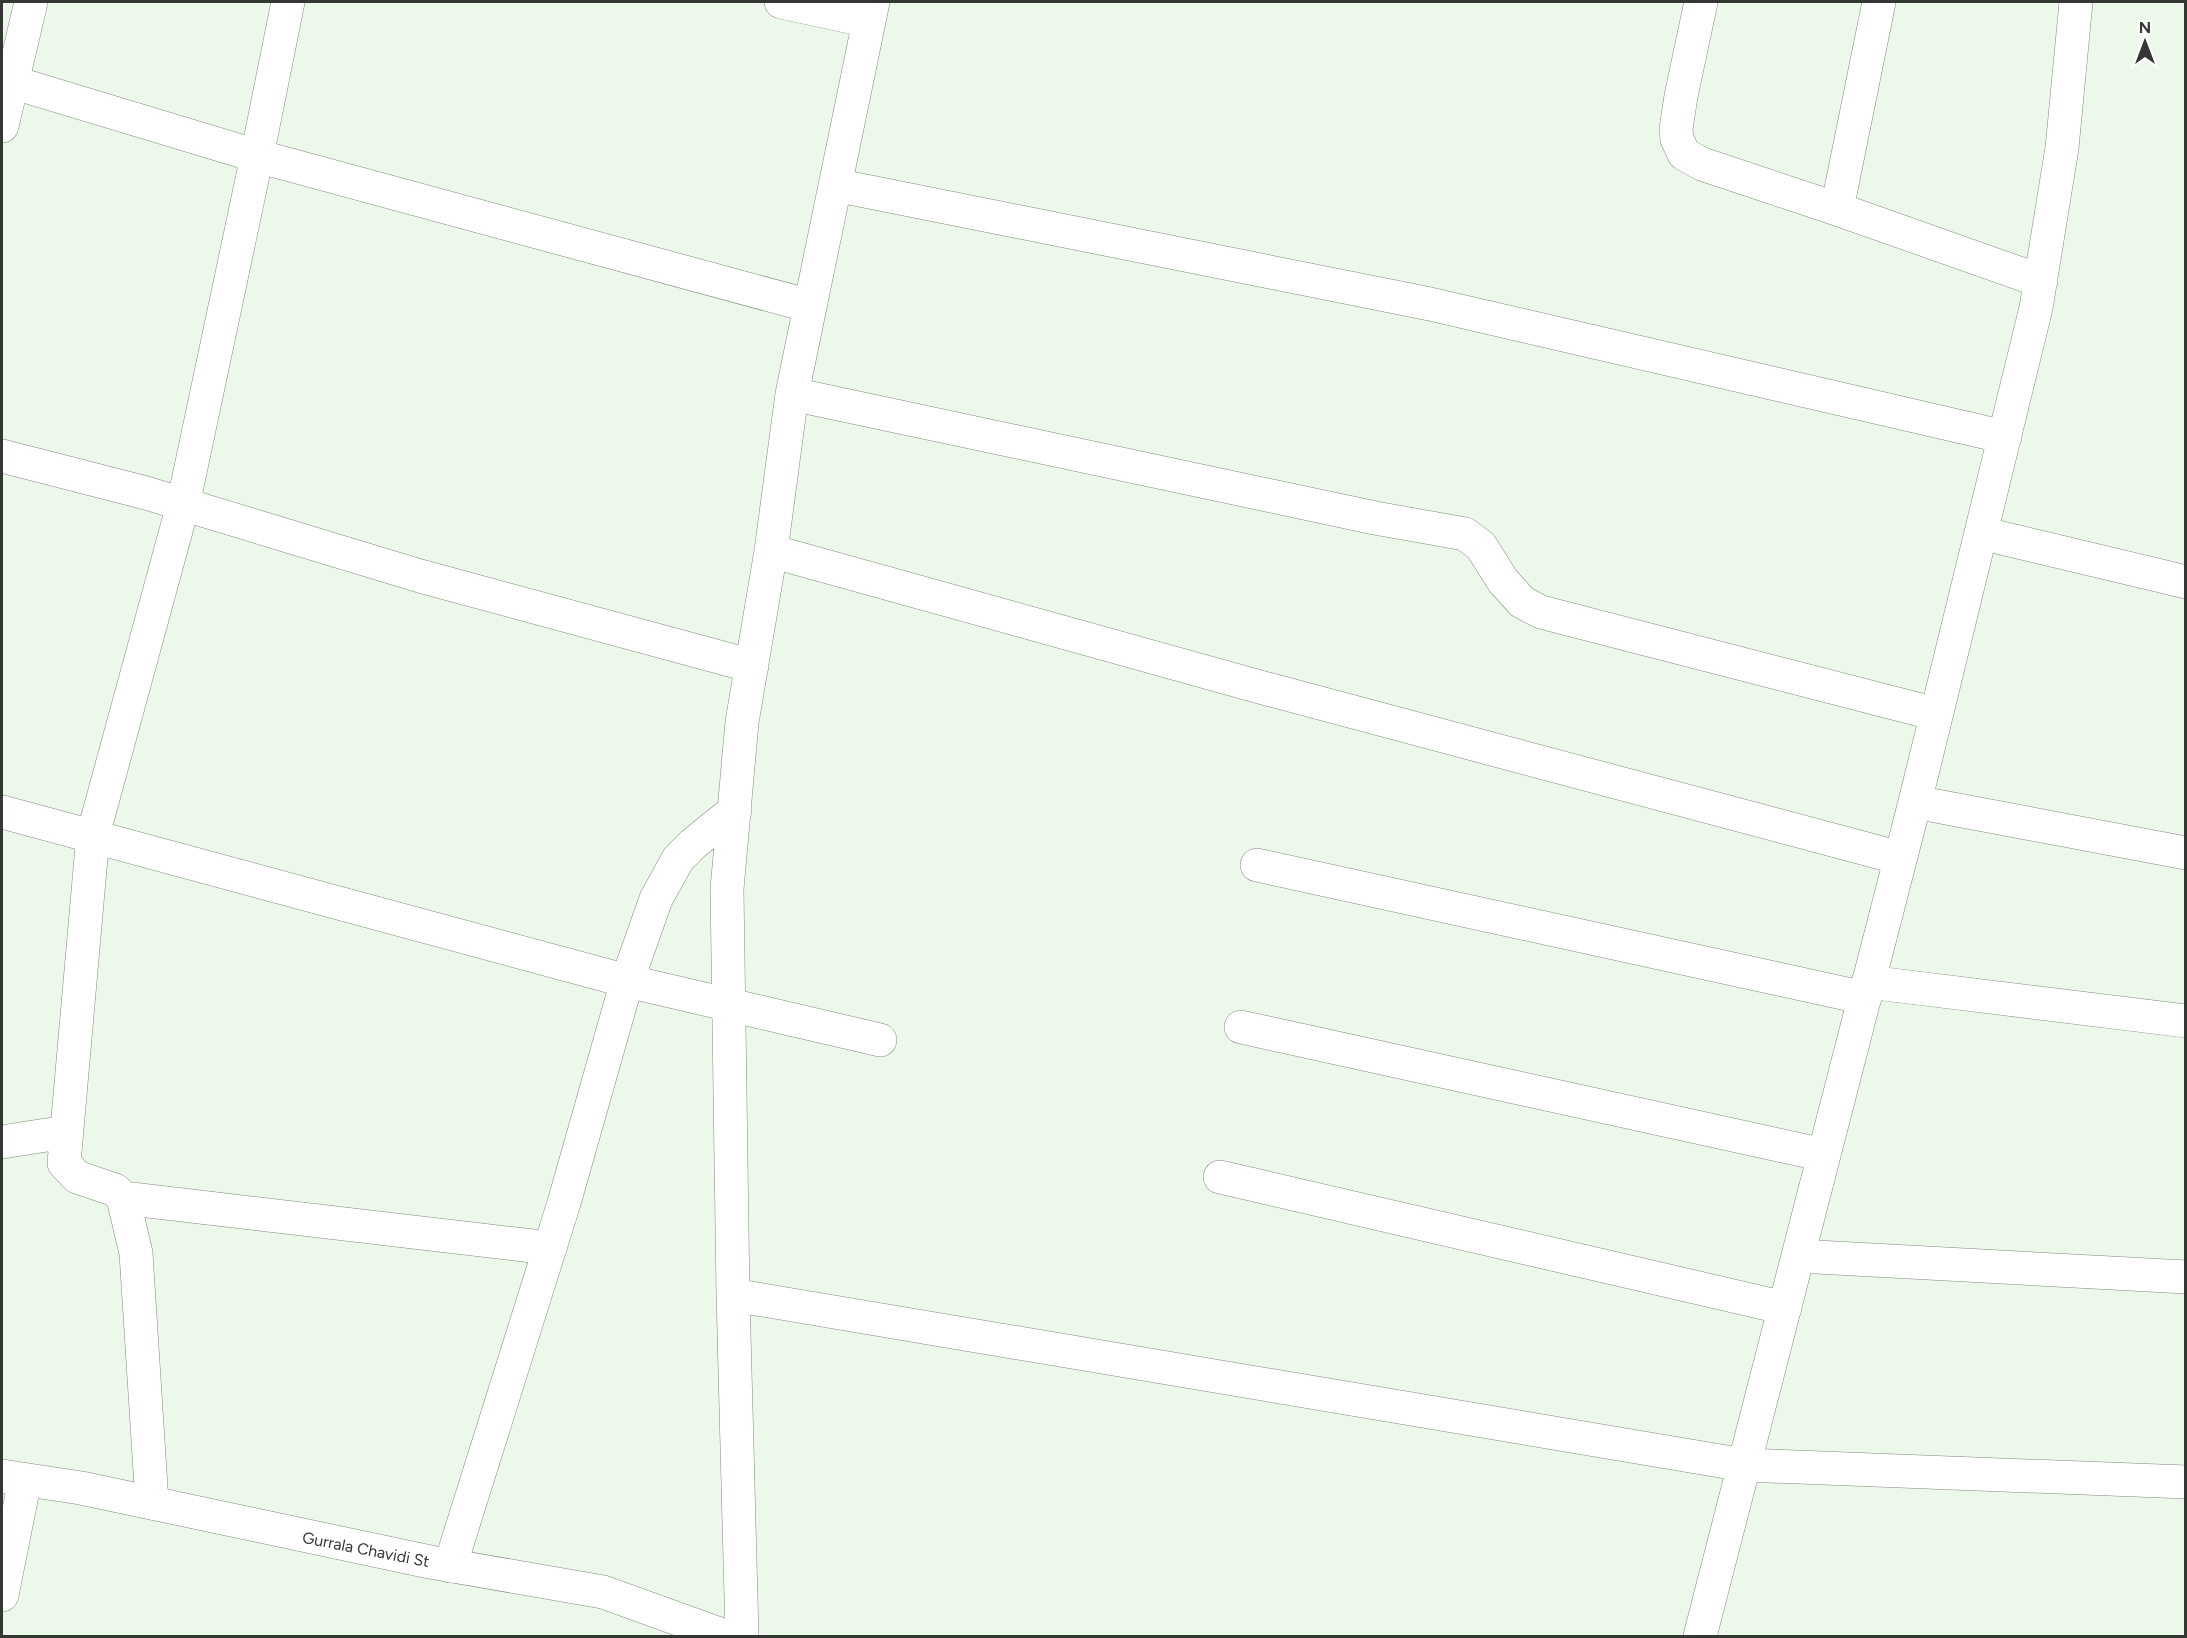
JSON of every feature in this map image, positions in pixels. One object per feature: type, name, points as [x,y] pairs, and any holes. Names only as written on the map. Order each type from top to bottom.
[{"type":"street","points":[[2,126],[7,80],[31,2]]},
{"type":"street","points":[[152,1503],[136,1253],[123,1198],[115,1190],[77,1177],[64,1163],[66,1132],[93,835],[183,505],[288,2]]},
{"type":"street","points":[[742,1636],[733,1295],[727,889],[742,722],[771,550],[792,394],[871,11],[781,2]]},
{"type":"street","points":[[1701,2],[1676,129],[1677,139],[1684,154],[1702,164],[1837,209],[2040,282]]},
{"type":"street","points":[[1837,209],[1879,2]]},
{"type":"street","points":[[1700,1636],[1915,802],[2036,308],[2062,148],[2076,2]]},
{"type":"street","points":[[7,80],[257,156],[810,306]]},
{"type":"street","points":[[835,185],[1430,304],[2005,437]]},
{"type":"street","points":[[792,394],[1363,515],[1465,534],[1482,546],[1503,581],[1522,602],[1540,612],[1936,714]]},
{"type":"street","points":[[2,456],[146,493],[420,576],[752,666]]},
{"type":"street","points":[[1981,533],[2186,582]]},
{"type":"street","points":[[771,550],[1271,690],[1900,858]]},
{"type":"street","points":[[1915,802],[2186,853]]},
{"type":"street","points":[[450,1566],[550,1248],[627,981],[656,899],[673,868],[693,844],[735,810]]},
{"type":"street","points":[[2,812],[627,981],[880,1040]]},
{"type":"street","points":[[1257,865],[1866,990],[2186,1022]]},
{"type":"street","points":[[1241,1027],[1824,1155]]},
{"type":"street","points":[[2,1142],[66,1132]]},
{"type":"street","points":[[1220,1177],[1785,1308]]},
{"type":"street","points":[[123,1198],[550,1248]]},
{"type":"street","points":[[1798,1256],[2186,1277]]},
{"type":"street","points":[[733,1295],[1744,1465],[2186,1482]]},
{"type":"street","points":[[2,1595],[13,1478]]},
{"type":"street","name":"Gurrala Chavidi St","points":[[13,1478],[81,1488],[450,1566],[603,1592],[725,1636]]}]
